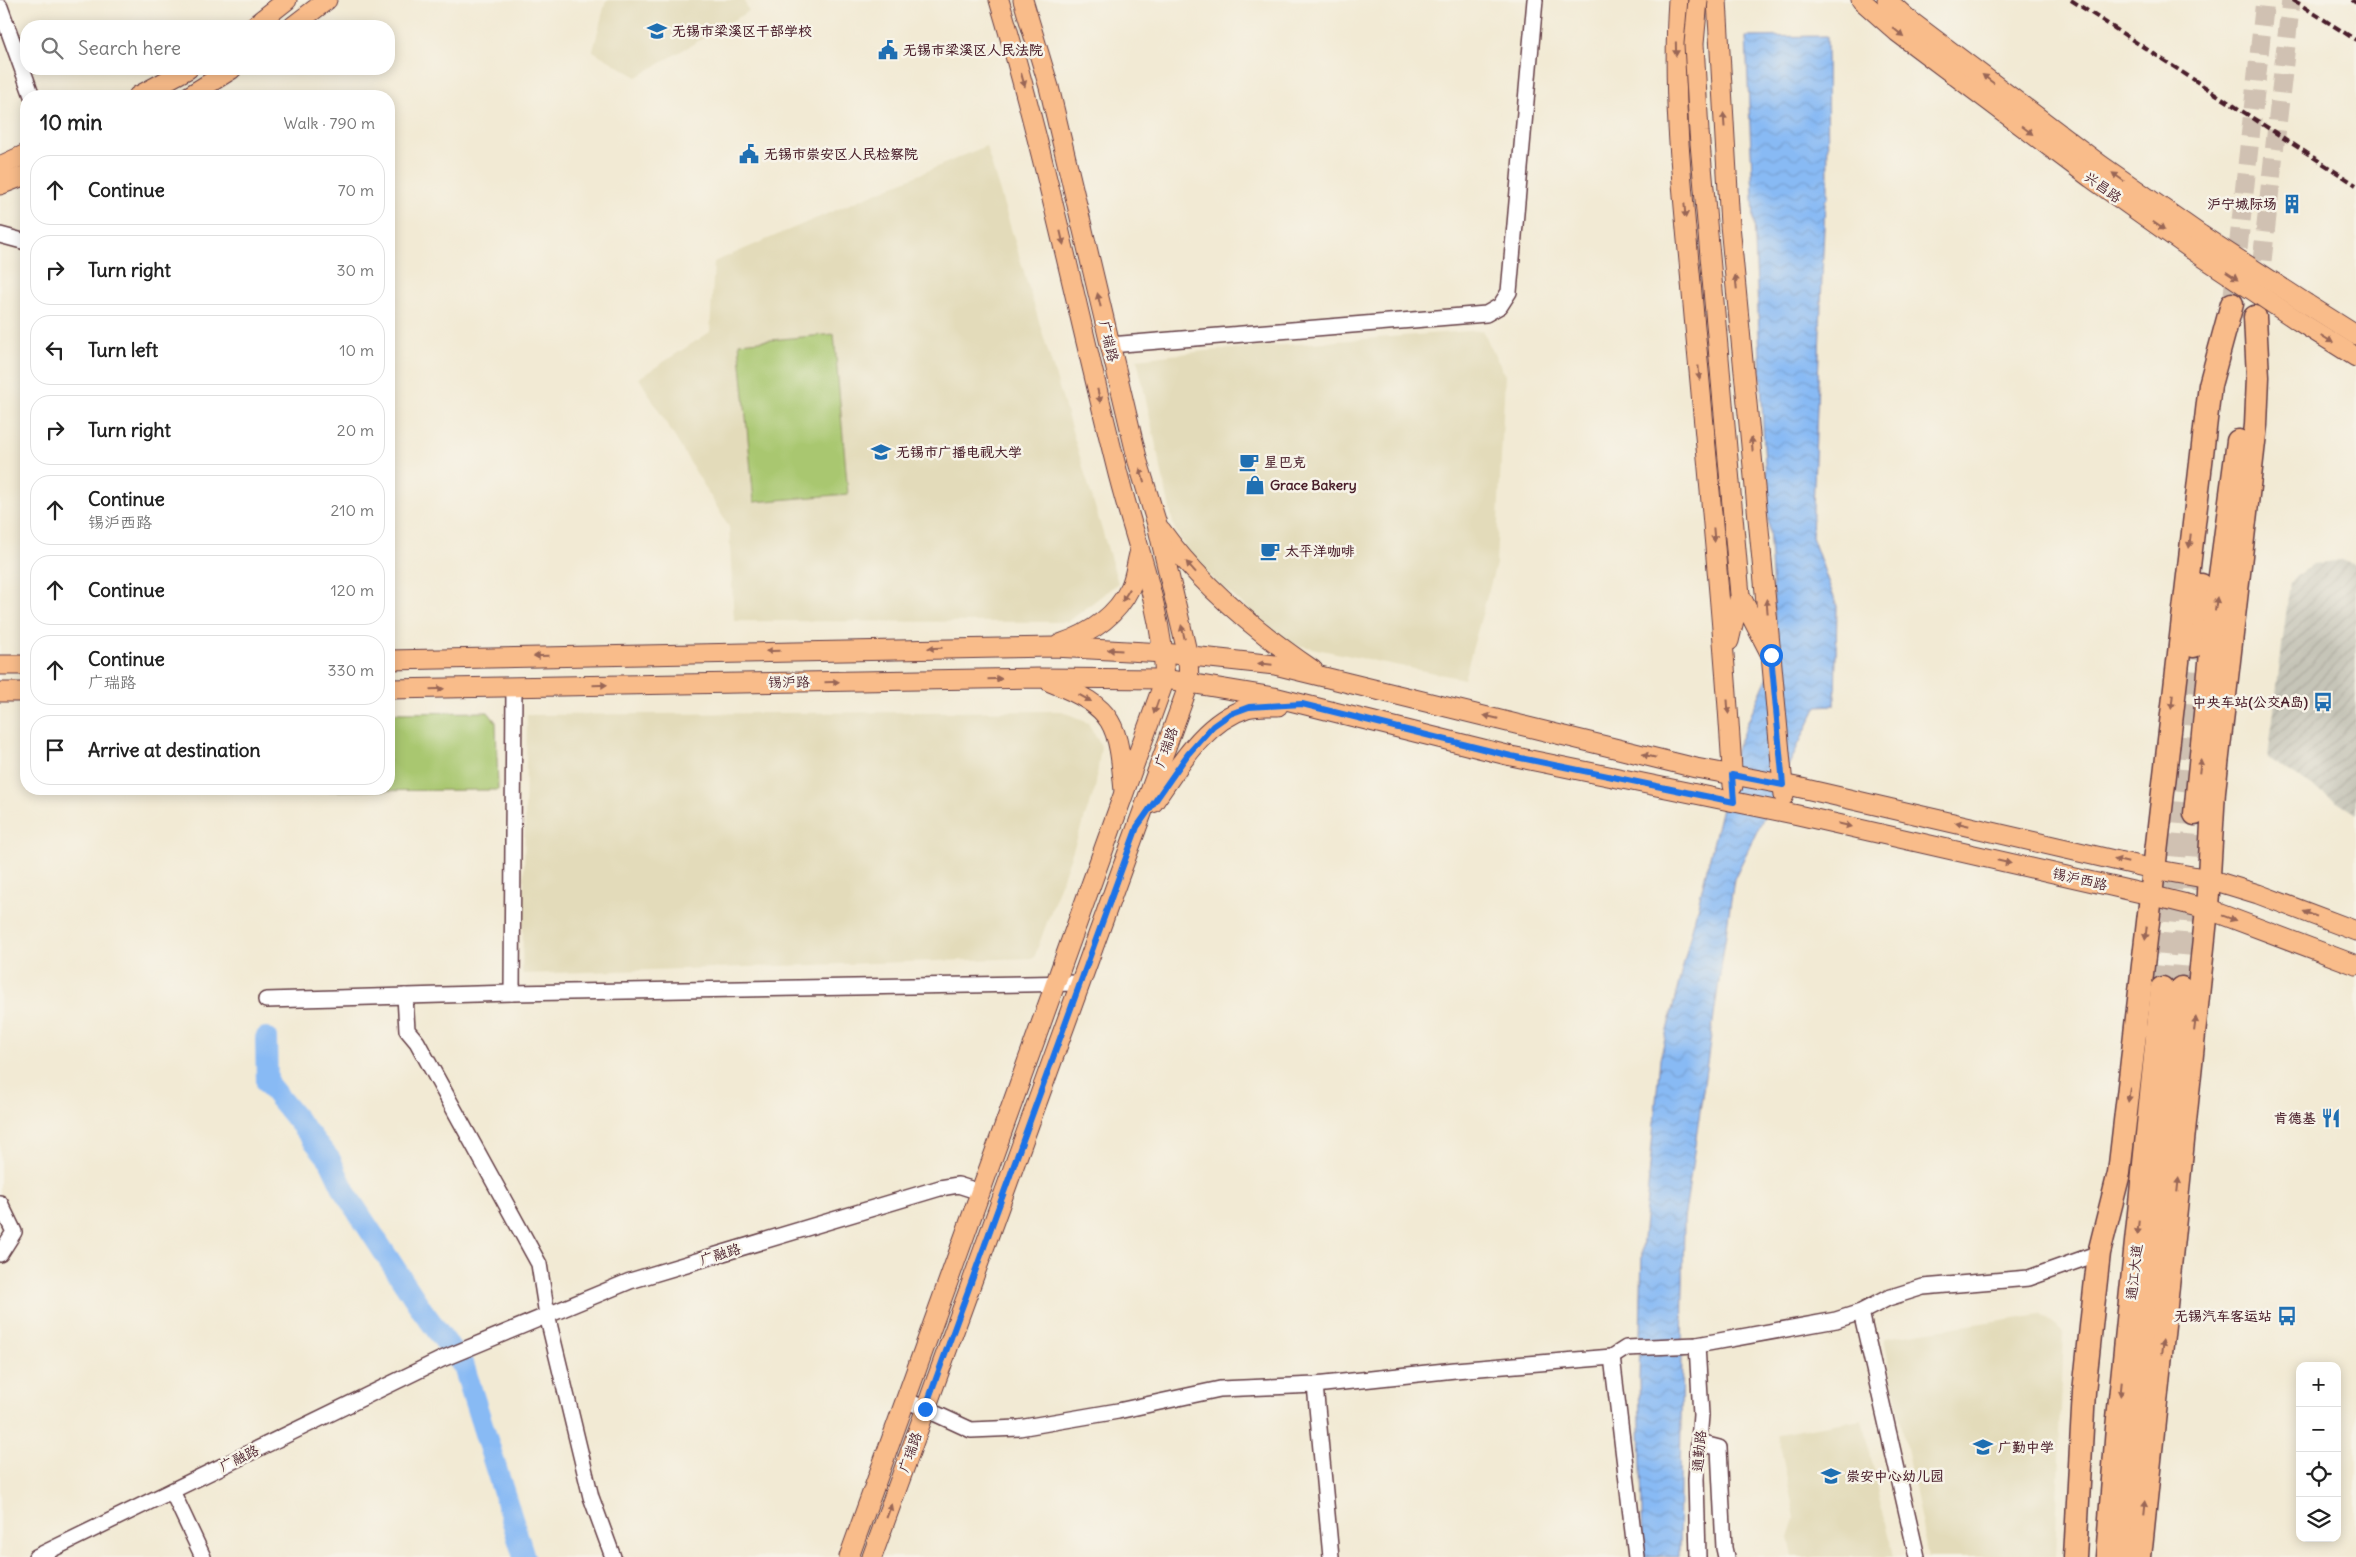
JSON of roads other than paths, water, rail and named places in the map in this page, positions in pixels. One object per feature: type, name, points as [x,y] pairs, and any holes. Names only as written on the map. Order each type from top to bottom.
[{"type":"highway","points":[[2075,1557],[2084,1392],[2099,1253],[2120,1173],[2150,895],[2210,385],[2232,304],[2194,646]]},
{"type":"highway","points":[[2140,1557],[2207,909],[2214,792],[2256,424],[2258,377],[2256,317],[2215,613],[2195,814]]},
{"type":"highway","name":"通江大道","points":[[2107,1557],[2117,1428],[2172,988],[2147,1302],[2123,1557]]},
{"type":"main road","points":[[262,20],[287,0]]},
{"type":"main road","points":[[301,20],[327,0]]},
{"type":"main road","name":"广瑞路","points":[[849,1557],[1055,982],[1166,679],[1164,653],[1140,548],[1116,468],[1027,93],[1000,0]]},
{"type":"main road","name":"广瑞路","points":[[872,1557],[1189,684],[1188,656],[1157,524],[1138,462],[1049,87],[1023,0]]},
{"type":"main road","points":[[1678,0],[1676,38],[1678,144],[1725,659],[1734,802]]},
{"type":"main road","points":[[1698,0],[1694,44],[1699,132],[1740,595],[1725,659]]},
{"type":"main road","points":[[1717,0],[1730,225],[1771,655],[1790,786],[1792,813]]},
{"type":"main road","name":"兴昌路","points":[[1861,0],[1897,32],[2091,178],[2196,242],[2307,304],[2356,335]]},
{"type":"main road","name":"兴昌路","points":[[1887,0],[1908,19],[2101,165],[2297,320],[2356,357]]},
{"type":"main road","points":[[149,90],[177,75]]},
{"type":"main road","points":[[198,90],[222,75]]},
{"type":"main road","points":[[0,166],[20,157]]},
{"type":"main road","points":[[0,185],[20,177]]},
{"type":"main road","points":[[1157,524],[1196,573],[1233,609],[1265,636],[1322,677]]},
{"type":"main road","points":[[1054,647],[1078,638],[1110,616],[1131,586],[1140,548]]},
{"type":"main road","points":[[1740,595],[1771,655]]},
{"type":"main road","points":[[395,660],[1054,647],[1164,653]]},
{"type":"main road","name":"锡沪西路","points":[[1164,653],[1275,665],[1696,768],[1790,786],[2154,869],[2209,879],[2258,894],[2356,931]]},
{"type":"main road","points":[[0,665],[20,665]]},
{"type":"main road","points":[[1040,678],[1080,695],[1103,710],[1114,726],[1120,747],[1125,795]]},
{"type":"main road","name":"锡沪路","points":[[395,689],[1040,678],[1166,679],[1189,684]]},
{"type":"main road","points":[[1189,684],[1274,697],[1302,704]]},
{"type":"main road","points":[[0,692],[20,692]]},
{"type":"main road","points":[[1137,827],[1188,754],[1213,726],[1230,714],[1249,707],[1302,704]]},
{"type":"main road","name":"锡沪西路","points":[[1302,704],[1511,756],[1792,813],[2207,909],[2356,965]]},
{"type":"street","points":[[1110,345],[1486,314],[1500,306],[1509,292],[1535,0]]},
{"type":"street","points":[[0,7],[20,63]]},
{"type":"street","points":[[24,75],[30,90]]},
{"type":"street","points":[[0,235],[20,240]]},
{"type":"street","points":[[512,993],[514,687]]},
{"type":"street","points":[[266,1000],[512,993],[1079,983]]},
{"type":"street","points":[[406,996],[406,1030],[417,1042],[539,1264],[547,1315],[591,1498],[613,1557]]},
{"type":"street","name":"广融路","points":[[36,1557],[442,1359],[630,1281],[940,1188],[958,1185],[980,1192]]},
{"type":"street","points":[[0,1203],[14,1232],[0,1254]]},
{"type":"street","points":[[906,1400],[971,1430],[1019,1428],[1118,1411],[1220,1389],[1315,1385],[1456,1370],[1612,1357],[1626,1348],[1697,1345],[1836,1320],[1861,1312],[1888,1298],[1923,1287],[2028,1278],[2099,1253]]},
{"type":"street","points":[[1861,1312],[1917,1557]]},
{"type":"street","name":"通勤路","points":[[1697,1345],[1701,1416],[1696,1479],[1698,1557]]},
{"type":"street","points":[[1612,1357],[1636,1557]]},
{"type":"street","points":[[1315,1385],[1331,1557]]},
{"type":"street","points":[[1700,1443],[1719,1448],[1726,1557]]},
{"type":"street","points":[[172,1491],[203,1557]]},
{"type":"water","points":[[1827,36],[1828,197],[1825,201],[1812,537],[1837,606],[1835,705],[1817,706],[1734,879],[1684,1220],[1679,1557],[1643,1557],[1639,1380],[1642,1250],[1660,1059],[1737,747],[1777,655],[1764,447],[1746,37]]},
{"type":"waterway","points":[[266,1038],[267,1083],[330,1160],[346,1194],[422,1310],[464,1367],[524,1557]]},
{"type":"tunnel","points":[[2232,304],[2265,0]]},
{"type":"tunnel","points":[[2259,288],[2291,0]]},
{"type":"tunnel","points":[[2162,988],[2194,646]]},
{"type":"tunnel","points":[[2181,988],[2195,814]]},
{"type":"railway","points":[[2071,0],[2356,185]]},
{"type":"railway","points":[[2293,0],[2356,40]]},
{"type":"railway","points":[[2352,0],[2356,3]]},
{"type":"place","name":"无锡市梁溪区干部学校","points":[[657,31]]},
{"type":"place","name":"无锡市梁溪区人民法院","points":[[888,50]]},
{"type":"place","name":"无锡市崇安区人民检察院","points":[[749,154]]},
{"type":"place","name":"沪宁城际场","points":[[2292,204]]},
{"type":"place","name":"无锡市广播电视大学","points":[[881,452]]},
{"type":"place","name":"星巴克","points":[[1249,462]]},
{"type":"place","name":"Grace Bakery","points":[[1255,485]]},
{"type":"place","name":"太平洋咖啡","points":[[1270,551]]},
{"type":"place","name":"中央车站(公交A岛)","points":[[2323,702]]},
{"type":"place","name":"肯德基","points":[[2331,1118]]},
{"type":"place","name":"无锡汽车客运站","points":[[2287,1316]]},
{"type":"place","name":"广勤中学","points":[[1983,1447]]},
{"type":"place","name":"崇安中心幼儿园","points":[[1831,1476]]}]
